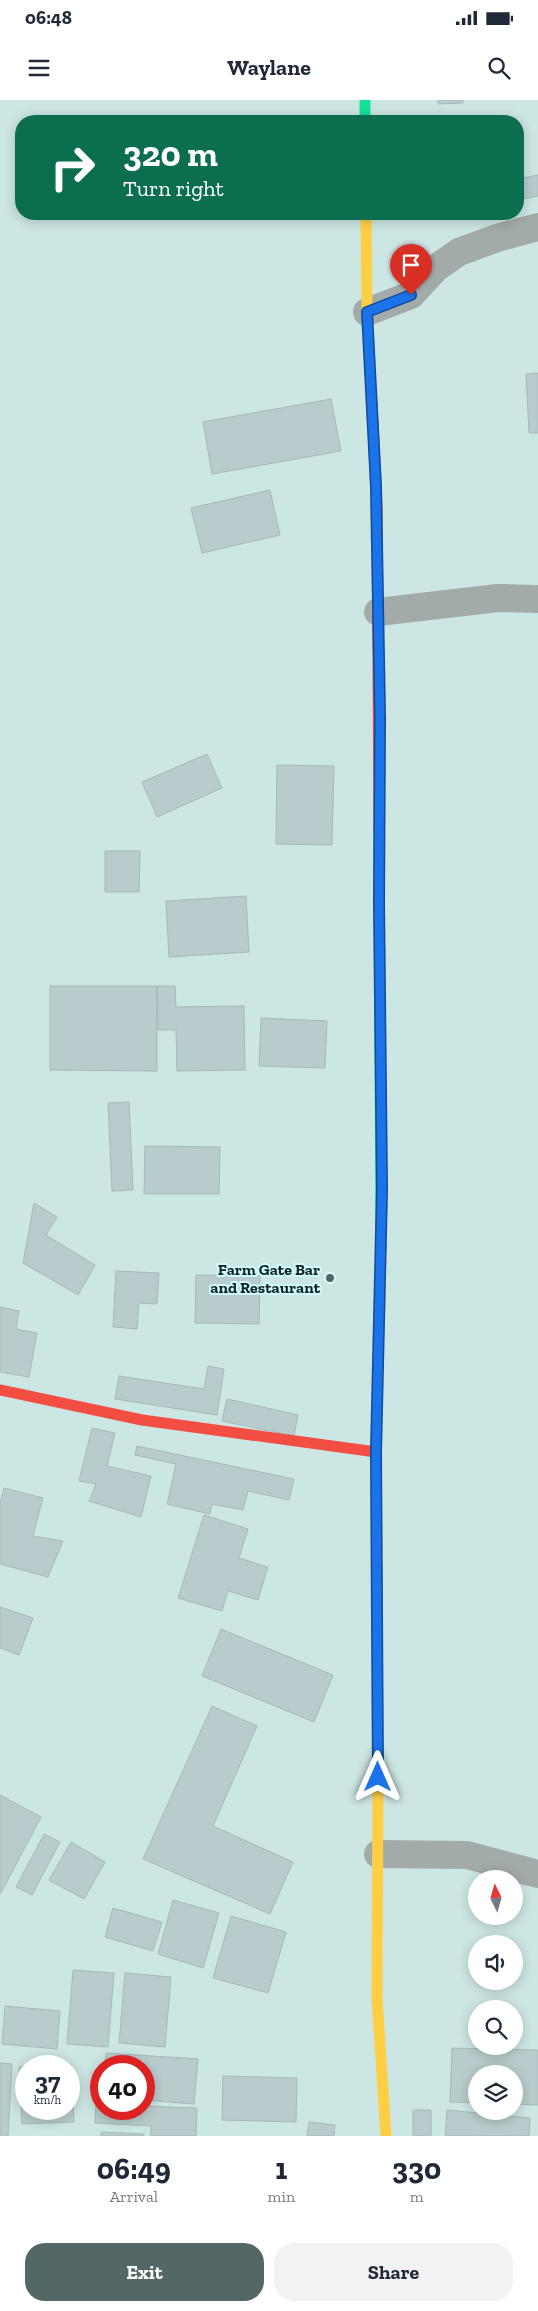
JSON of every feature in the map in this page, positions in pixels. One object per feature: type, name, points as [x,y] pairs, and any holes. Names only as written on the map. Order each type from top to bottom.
[{"type":"street","points":[[365,100],[365,115]]},
{"type":"street","points":[[366,220],[367,312],[373,411],[378,612],[382,1189],[376,1452],[378,1854],[376,1998],[386,2136]]},
{"type":"street","points":[[367,312],[411,295],[436,268],[459,252],[498,238],[538,227]]},
{"type":"street","points":[[378,612],[498,598],[538,599]]},
{"type":"street","points":[[0,1390],[142,1420],[376,1452]]},
{"type":"street","points":[[378,1854],[467,1855],[538,1874]]},
{"type":"building","points":[[438,100],[463,100],[463,103],[438,104]]},
{"type":"building","points":[[538,175],[538,196],[524,199],[524,178]]},
{"type":"building","points":[[538,373],[538,433],[529,433],[526,374]]},
{"type":"building","points":[[331,399],[341,451],[212,474],[203,422]]},
{"type":"building","points":[[270,490],[280,535],[202,553],[191,508]]},
{"type":"building","points":[[207,754],[222,788],[157,817],[142,782]]},
{"type":"building","points":[[277,765],[334,766],[332,845],[276,844]]},
{"type":"building","points":[[105,851],[140,851],[139,892],[105,892]]},
{"type":"building","points":[[246,896],[249,952],[169,957],[166,901]]},
{"type":"building","points":[[50,986],[157,986],[157,1071],[50,1070]]},
{"type":"building","points":[[157,986],[175,986],[176,1007],[244,1006],[245,1070],[177,1071],[176,1030],[158,1030]]},
{"type":"building","points":[[261,1018],[327,1021],[325,1068],[259,1066]]},
{"type":"building","points":[[129,1102],[133,1190],[112,1191],[108,1103]]},
{"type":"building","points":[[145,1146],[220,1147],[219,1194],[144,1194]]},
{"type":"building","points":[[34,1203],[57,1217],[46,1235],[95,1265],[78,1295],[23,1263]]},
{"type":"building","points":[[116,1271],[159,1273],[157,1304],[139,1303],[137,1329],[113,1327]]},
{"type":"building","points":[[196,1275],[260,1276],[259,1324],[195,1323]]},
{"type":"building","points":[[0,1307],[19,1311],[16,1329],[37,1333],[29,1377],[0,1372]]},
{"type":"building","points":[[208,1366],[224,1369],[217,1415],[115,1399],[119,1376],[204,1389]]},
{"type":"building","points":[[227,1399],[298,1415],[294,1436],[222,1421]]},
{"type":"building","points":[[92,1428],[115,1433],[107,1466],[151,1476],[141,1517],[89,1501],[96,1484],[79,1481]]},
{"type":"building","points":[[137,1446],[294,1479],[289,1500],[248,1491],[243,1510],[212,1504],[210,1514],[167,1504],[176,1464],[135,1455]]},
{"type":"building","points":[[4,1488],[43,1498],[33,1536],[63,1541],[48,1577],[0,1564],[0,1503]]},
{"type":"building","points":[[204,1515],[248,1529],[239,1558],[268,1567],[258,1600],[228,1591],[222,1611],[178,1598]]},
{"type":"building","points":[[0,1607],[33,1618],[19,1655],[0,1648]]},
{"type":"building","points":[[221,1629],[333,1675],[314,1722],[202,1676]]},
{"type":"building","points":[[212,1706],[257,1726],[213,1826],[293,1862],[270,1914],[143,1859]]},
{"type":"building","points":[[0,1795],[41,1817],[1,1893],[0,1893]]},
{"type":"building","points":[[44,1834],[60,1842],[32,1895],[16,1887]]},
{"type":"building","points":[[71,1842],[105,1862],[84,1899],[49,1880]]},
{"type":"building","points":[[173,1900],[219,1913],[203,1968],[158,1954]]},
{"type":"building","points":[[113,1908],[162,1922],[153,1951],[105,1937]]},
{"type":"building","points":[[231,1916],[286,1932],[268,1993],[213,1978]]},
{"type":"building","points":[[73,1970],[114,1973],[108,2047],[67,2044]]},
{"type":"building","points":[[125,1973],[171,1977],[165,2047],[119,2043]]},
{"type":"building","points":[[5,2006],[60,2011],[57,2049],[2,2044]]},
{"type":"building","points":[[452,2048],[468,2048],[468,2055],[523,2055],[523,2050],[538,2050],[538,2105],[523,2104],[523,2065],[468,2065],[468,2103],[450,2102]]},
{"type":"building","points":[[106,2053],[137,2055],[106,2055]]},
{"type":"building","points":[[155,2056],[198,2059],[194,2104],[155,2101]]},
{"type":"building","points":[[0,2063],[12,2064],[8,2136],[0,2136]]},
{"type":"building","points":[[223,2076],[297,2078],[296,2122],[222,2120]]},
{"type":"building","points":[[155,2106],[197,2108],[196,2136],[151,2136],[151,2126],[95,2123],[95,2120],[155,2120]]},
{"type":"building","points":[[413,2110],[431,2110],[431,2136],[413,2136]]},
{"type":"building","points":[[447,2110],[468,2112],[468,2120],[523,2120],[523,2117],[530,2118],[529,2136],[445,2136]]},
{"type":"building","points":[[22,2120],[74,2120],[74,2122],[22,2124]]},
{"type":"building","points":[[309,2122],[335,2125],[334,2136],[307,2136]]},
{"type":"building","points":[[101,2132],[144,2134],[144,2136],[101,2136]]},
{"type":"traffic: fast","points":[[365,100],[365,115]]},
{"type":"traffic: fast","points":[[379,829],[381,1250]]},
{"type":"traffic: fast","points":[[377,1567],[378,1787]]},
{"type":"traffic: slow","points":[[366,220],[367,312],[372,403]]},
{"type":"traffic: slow","points":[[377,1567],[376,1452],[381,1250]]},
{"type":"traffic: slow","points":[[378,1787],[377,1998],[386,2136]]},
{"type":"traffic: jam","points":[[372,403],[377,506],[379,829]]},
{"type":"traffic: jam","points":[[0,1390],[142,1420],[376,1452]]},
{"type":"place","name":"Farm Gate Bar and Restaurant","points":[[330,1278]]},
{"type":"route","points":[[378,1777],[376,1452],[382,1189],[379,903],[380,717],[376,487],[367,312],[411,295]]}]
